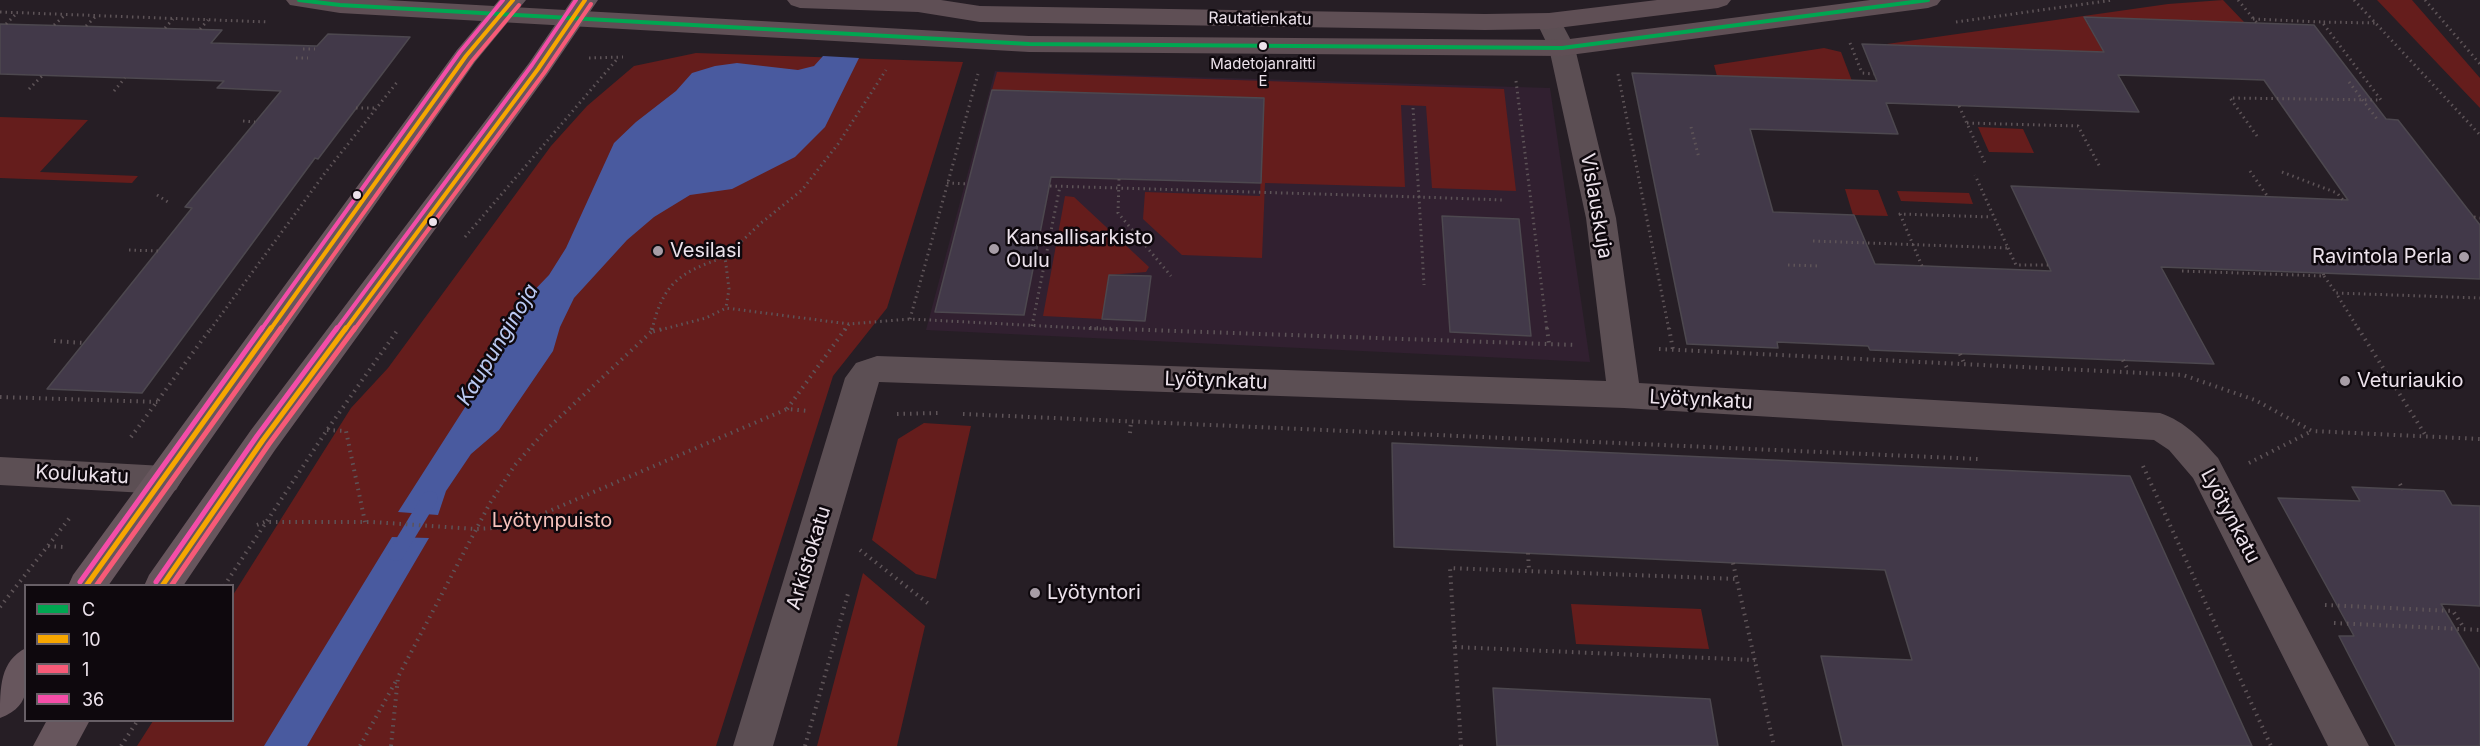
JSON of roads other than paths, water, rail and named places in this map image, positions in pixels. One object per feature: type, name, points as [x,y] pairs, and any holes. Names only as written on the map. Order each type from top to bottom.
[{"type":"main road","name":"Rautatienkatu","points":[[298,0],[579,9],[1029,44],[1562,48],[1928,0]]},
{"type":"main road","name":"Rautatienkatu","points":[[800,0],[918,4],[980,14],[1485,22],[1549,21],[1718,0]]},
{"type":"main road","points":[[87,584],[164,480],[466,56],[507,7]]},
{"type":"main road","points":[[163,584],[263,440],[538,69],[579,9]]},
{"type":"main road","points":[[0,700],[24,669]]},
{"type":"main road","points":[[53,746],[69,722]]},
{"type":"street","name":"Vislauskuja","points":[[1549,21],[1562,48],[1601,218],[1624,395]]},
{"type":"street","name":"Lyötynkatu","points":[[868,372],[877,369],[1624,395],[2160,427],[2181,440],[2206,468],[2349,746]]},
{"type":"street","name":"Arkistokatu","points":[[753,746],[862,378],[868,372]]},
{"type":"street","name":"Koulukatu","points":[[0,471],[164,480]]},
{"type":"water","points":[[823,56],[859,58],[825,127],[795,157],[732,189],[690,195],[654,217],[627,240],[574,298],[560,327],[553,351],[499,430],[471,454],[446,491],[438,515],[398,512],[485,376],[524,301],[549,275],[566,248],[614,143],[636,122],[676,91],[692,73],[715,66],[737,63],[798,70],[814,66]]},
{"type":"water","points":[[392,537],[429,538],[307,746],[264,746]]},
{"type":"waterway","name":"Kaupunginoja","points":[[396,554],[430,498]]},
{"type":"place","name":"Madetojanraitti E","points":[[1263,46]]},
{"type":"place","name":"Kansallisarkisto Oulu","points":[[994,249]]},
{"type":"place","name":"Vesilasi","points":[[658,251]]},
{"type":"place","name":"Ravintola Perla","points":[[2464,257]]},
{"type":"place","name":"Veturiaukio","points":[[2345,381]]},
{"type":"place","name":"Lyötyntori","points":[[1035,593]]},
{"type":"park label","name":"Lyötynpuisto","points":[[552,521]]}]
